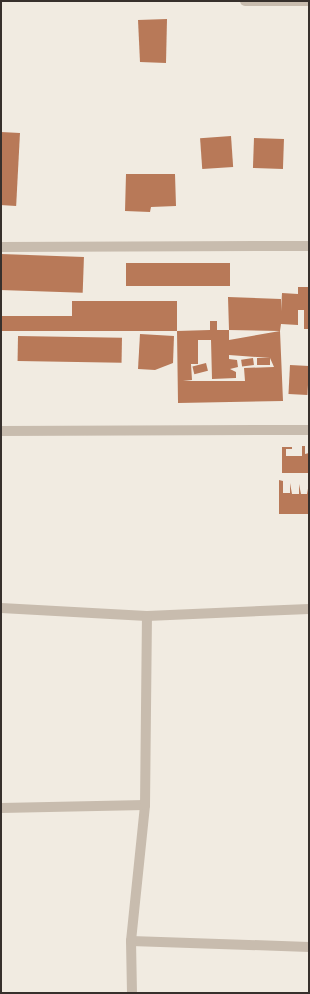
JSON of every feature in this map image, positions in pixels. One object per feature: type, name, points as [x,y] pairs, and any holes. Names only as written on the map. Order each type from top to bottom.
[{"type":"street","points":[[245,1],[309,1]]},
{"type":"street","points":[[1,247],[309,246]]},
{"type":"street","points":[[1,431],[309,430]]},
{"type":"street","points":[[1,608],[147,616],[309,609]]},
{"type":"street","points":[[132,993],[131,941],[145,805],[147,616]]},
{"type":"street","points":[[1,808],[145,805]]},
{"type":"street","points":[[131,941],[309,947]]},
{"type":"building","points":[[167,19],[166,63],[140,62],[138,20]]},
{"type":"building","points":[[1,132],[20,133],[16,206],[1,205]]},
{"type":"building","points":[[231,136],[233,167],[202,169],[200,138]]},
{"type":"building","points":[[254,138],[284,139],[283,169],[253,168]]},
{"type":"building","points":[[126,174],[175,174],[176,206],[151,207],[150,212],[125,211]]},
{"type":"building","points":[[1,254],[84,257],[83,293],[1,290]]},
{"type":"building","points":[[126,263],[230,263],[230,286],[126,286]]},
{"type":"building","points":[[298,287],[309,287],[309,329],[304,329],[304,310],[298,310],[298,325],[281,324],[280,331],[229,330],[228,297],[281,299],[281,311],[282,293],[298,294]]},
{"type":"building","points":[[72,301],[177,301],[177,331],[1,331],[1,316],[72,316]]},
{"type":"building","points":[[210,321],[217,321],[217,330],[229,330],[229,340],[280,331],[283,401],[178,403],[177,331],[210,330]],"holes":[[[198,340],[211,340],[212,379],[236,378],[236,372],[230,369],[238,367],[237,360],[229,359],[229,355],[270,358],[274,367],[244,368],[245,381],[183,381],[192,380],[191,364],[198,364]]]},
{"type":"building","points":[[140,334],[174,336],[173,363],[155,370],[138,369]]},
{"type":"building","points":[[18,336],[122,338],[122,363],[18,361]]},
{"type":"building","points":[[253,358],[254,365],[242,367],[241,360]]},
{"type":"building","points":[[257,358],[270,358],[270,365],[257,365]]},
{"type":"building","points":[[206,363],[208,371],[194,374],[192,366]]},
{"type":"building","points":[[290,365],[309,366],[307,395],[288,394]]},
{"type":"building","points":[[302,446],[305,446],[305,454],[309,453],[309,473],[282,473],[282,447],[292,447],[292,449],[286,449],[286,456],[302,456]]},
{"type":"building","points":[[279,480],[283,481],[283,493],[290,493],[290,483],[292,494],[299,494],[299,484],[301,494],[307,494],[309,483],[309,514],[279,514]]}]
